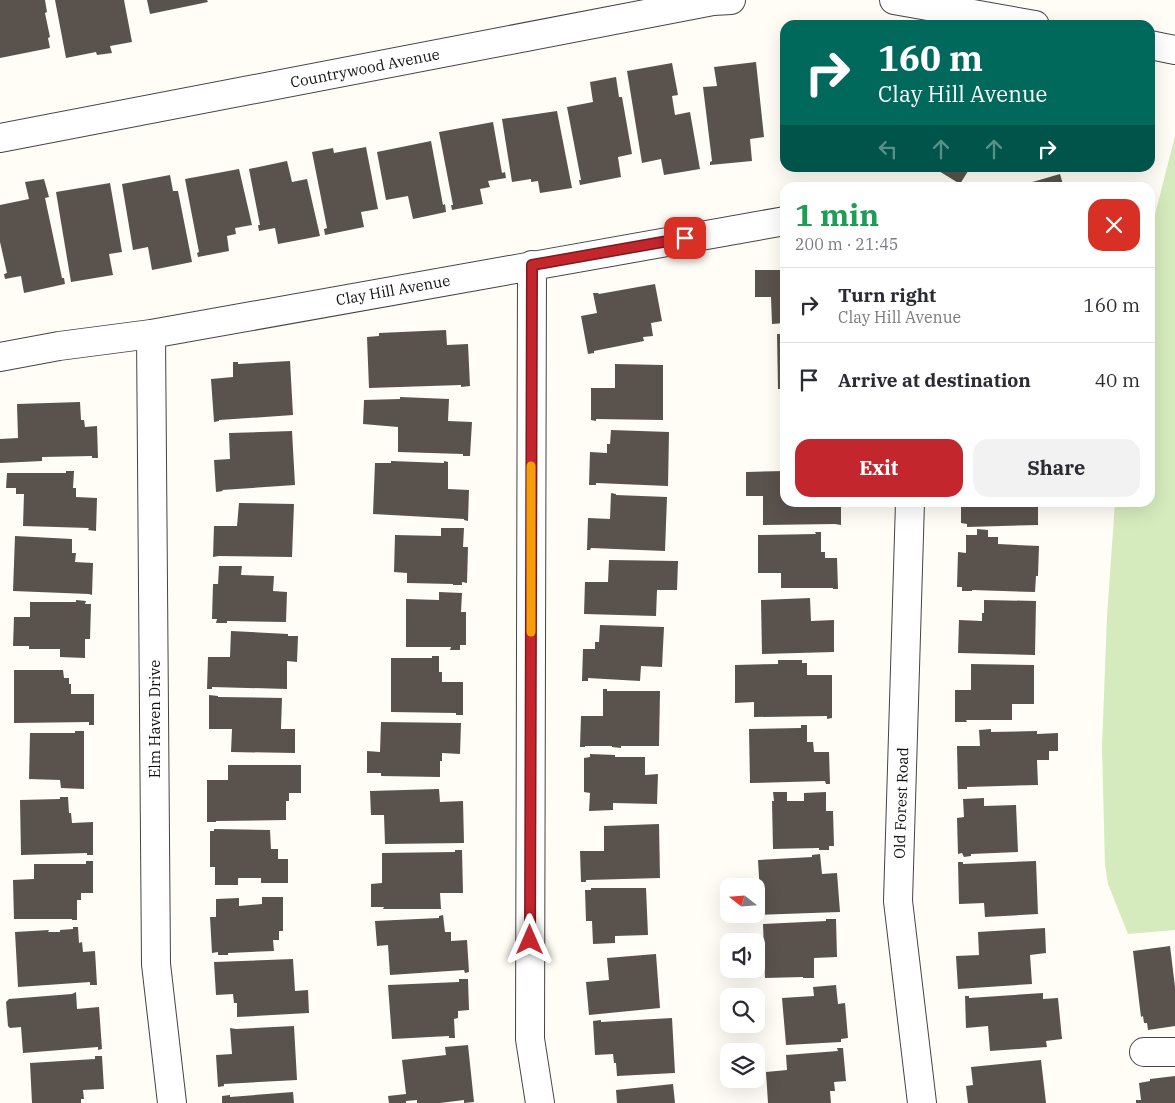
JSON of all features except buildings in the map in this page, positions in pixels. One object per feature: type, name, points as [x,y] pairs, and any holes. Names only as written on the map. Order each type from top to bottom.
[{"type":"street","name":"Countrywood Avenue","points":[[0,138],[713,1],[731,0]]},
{"type":"street","points":[[894,0],[1007,20]]},
{"type":"street","points":[[1155,46],[1175,50]]},
{"type":"street","name":"Clay Hill Avenue","points":[[0,356],[152,334],[780,222]]},
{"type":"street","points":[[532,265],[530,1039],[540,1103]]},
{"type":"street","name":"Elm Haven Drive","points":[[152,334],[156,964],[172,1103]]},
{"type":"street","name":"Old Forest Road","points":[[910,507],[898,901],[922,1103]]},
{"type":"street","points":[[1144,1052],[1175,1052]]},
{"type":"green space","points":[[1175,136],[1175,930],[1128,934],[1108,884],[1105,865],[1102,747],[1107,616],[1115,507],[1155,507],[1155,214]]},
{"type":"slow traffic","points":[[531,466],[531,632]]},
{"type":"route","points":[[530,940],[532,265],[685,238]]}]
